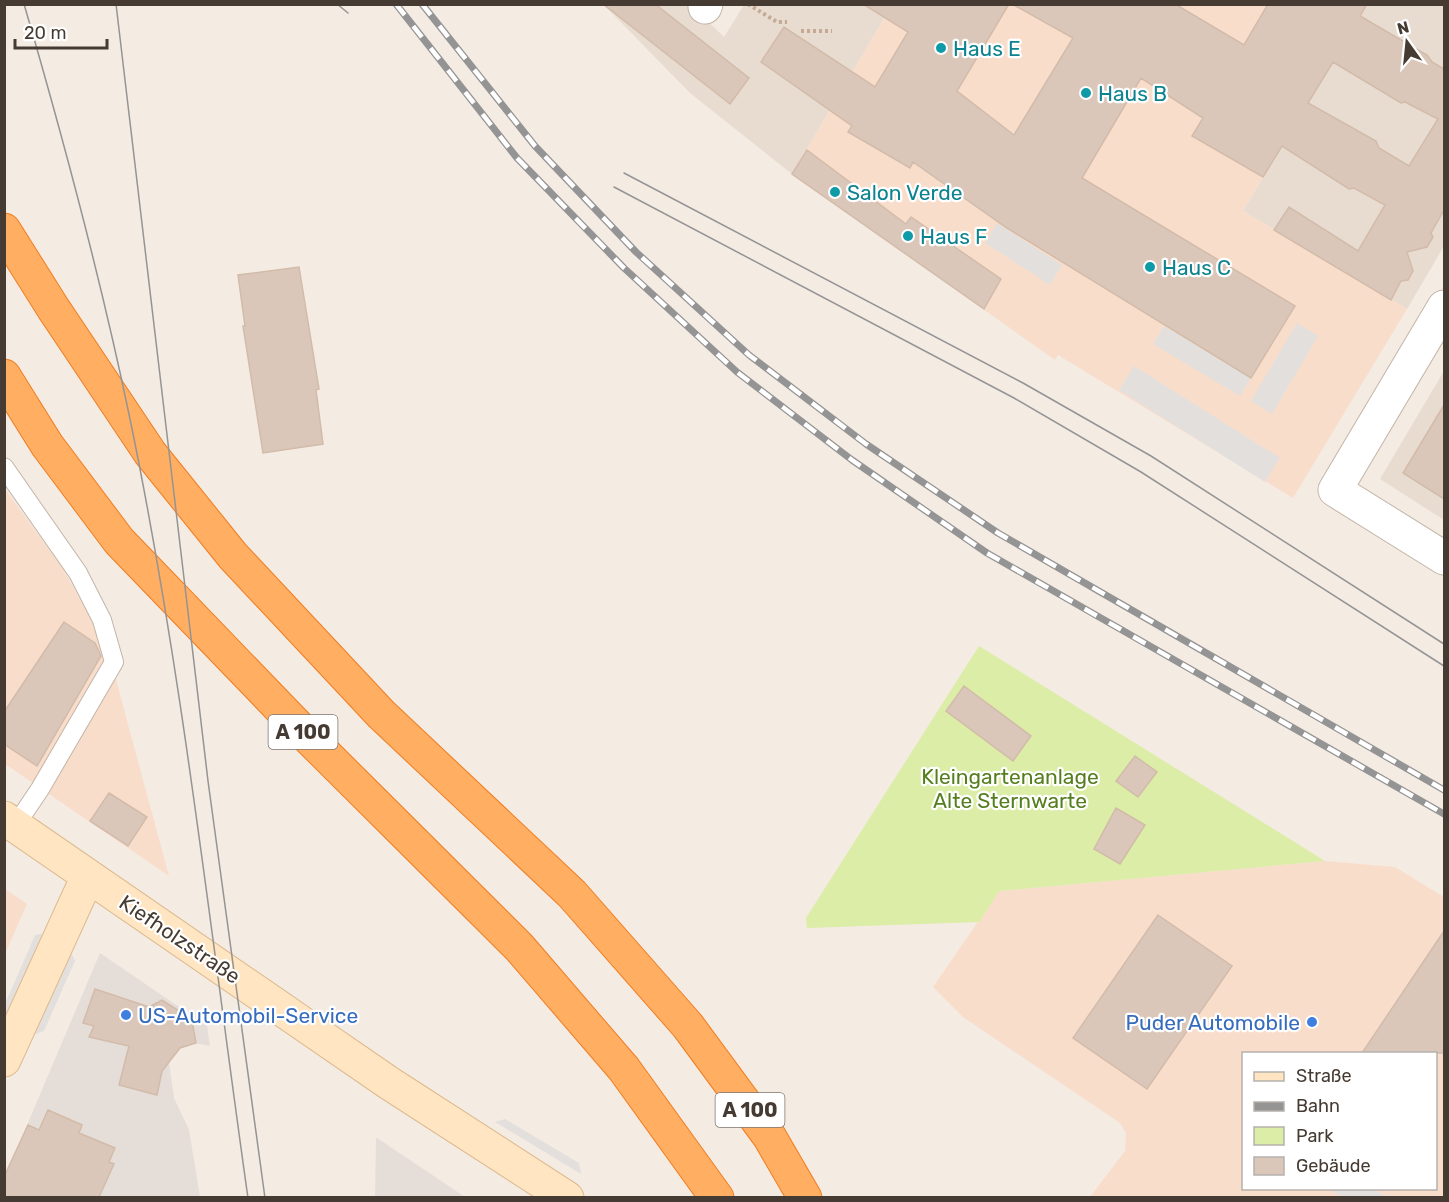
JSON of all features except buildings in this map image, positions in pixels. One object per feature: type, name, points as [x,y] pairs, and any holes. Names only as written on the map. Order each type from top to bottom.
[{"type":"highway","name":"A 100","points":[[4,230],[52,308],[150,453],[232,556],[381,714],[572,894],[688,1026],[769,1136],[806,1197]]},
{"type":"highway","name":"A 100","points":[[4,376],[47,445],[119,541],[307,736],[519,946],[624,1069],[717,1197]]},
{"type":"street","points":[[1444,307],[1335,490],[1444,558]]},
{"type":"street","name":"Kiefholzstraße","points":[[10,822],[398,1089],[567,1197]]},
{"type":"street","points":[[4,1060],[88,876]]},
{"type":"lane","points":[[4,467],[78,573],[102,620],[114,662],[40,789],[10,822]]},
{"type":"path","points":[[748,4],[777,22],[787,22]]},
{"type":"path","points":[[801,31],[832,31]]},
{"type":"shaded area","points":[[604,5],[691,5],[724,37],[744,5],[892,5],[792,174],[690,93]]},
{"type":"shaded area","points":[[892,5],[1367,5],[1243,211],[1407,309],[1293,498],[1058,355],[1055,360],[792,174]]},
{"type":"shaded area","points":[[1367,5],[1444,5],[1444,246],[1407,309],[1243,211]]},
{"type":"shaded area","points":[[997,223],[1062,265],[1050,285],[985,243]]},
{"type":"shaded area","points":[[1297,323],[1318,336],[1272,414],[1251,401]]},
{"type":"shaded area","points":[[1164,326],[1251,378],[1240,396],[1153,344]]},
{"type":"shaded area","points":[[1134,366],[1280,458],[1265,482],[1119,390]]},
{"type":"shaded area","points":[[1444,371],[1444,520],[1380,479]]},
{"type":"shaded area","points":[[4,488],[62,567],[108,650],[169,876],[5,764]]},
{"type":"shaded area","points":[[1325,861],[1395,867],[1444,897],[1444,1197],[1090,1197],[1125,1151],[1126,1133],[1120,1123],[963,1017],[933,987],[999,891]]},
{"type":"shaded area","points":[[5,889],[27,904],[5,954]]},
{"type":"shaded area","points":[[46,933],[5,1026],[5,1004],[35,935]]},
{"type":"shaded area","points":[[70,950],[75,961],[44,1031],[32,1035]]},
{"type":"shaded area","points":[[100,953],[207,1026],[210,1046],[195,1043],[180,1048],[169,1062],[174,1098],[189,1130],[200,1197],[5,1198],[5,1177]]},
{"type":"shaded area","points":[[505,1119],[579,1163],[581,1174],[495,1122]]},
{"type":"shaded area","points":[[377,1138],[465,1197],[375,1197]]},
{"type":"shaded area","points":[[1330,1190],[1376,1190],[1387,1197],[1342,1197]]},
{"type":"green space","name":"Kleingartenanlage Alte Sternwarte","points":[[979,646],[1325,861],[999,891],[979,922],[807,928],[806,918]]},
{"type":"tram line","points":[[24,4],[94,262],[119,367],[149,515],[181,709],[248,1198]]},
{"type":"tram line","points":[[116,4],[208,781],[265,1198]]},
{"type":"tram line","points":[[337,4],[348,13]]},
{"type":"tram line","points":[[624,173],[1023,383],[1151,456],[1444,644]]},
{"type":"tram line","points":[[614,187],[1014,398],[1141,472],[1444,666]]},
{"type":"railway","points":[[396,4],[517,158],[624,268],[737,372],[852,460],[987,553],[1444,814]]},
{"type":"railway","points":[[422,4],[535,146],[636,252],[749,355],[866,444],[998,533],[1444,790]]},
{"type":"place","name":"Haus E","points":[[941,48]]},
{"type":"place","name":"Haus B","points":[[1086,93]]},
{"type":"place","name":"Salon Verde","points":[[835,192]]},
{"type":"place","name":"Haus F","points":[[908,236]]},
{"type":"place","name":"Haus C","points":[[1150,267]]},
{"type":"place","name":"US-Automobil-Service","points":[[126,1015]]},
{"type":"place","name":"Puder Automobile","points":[[1312,1022]]}]
